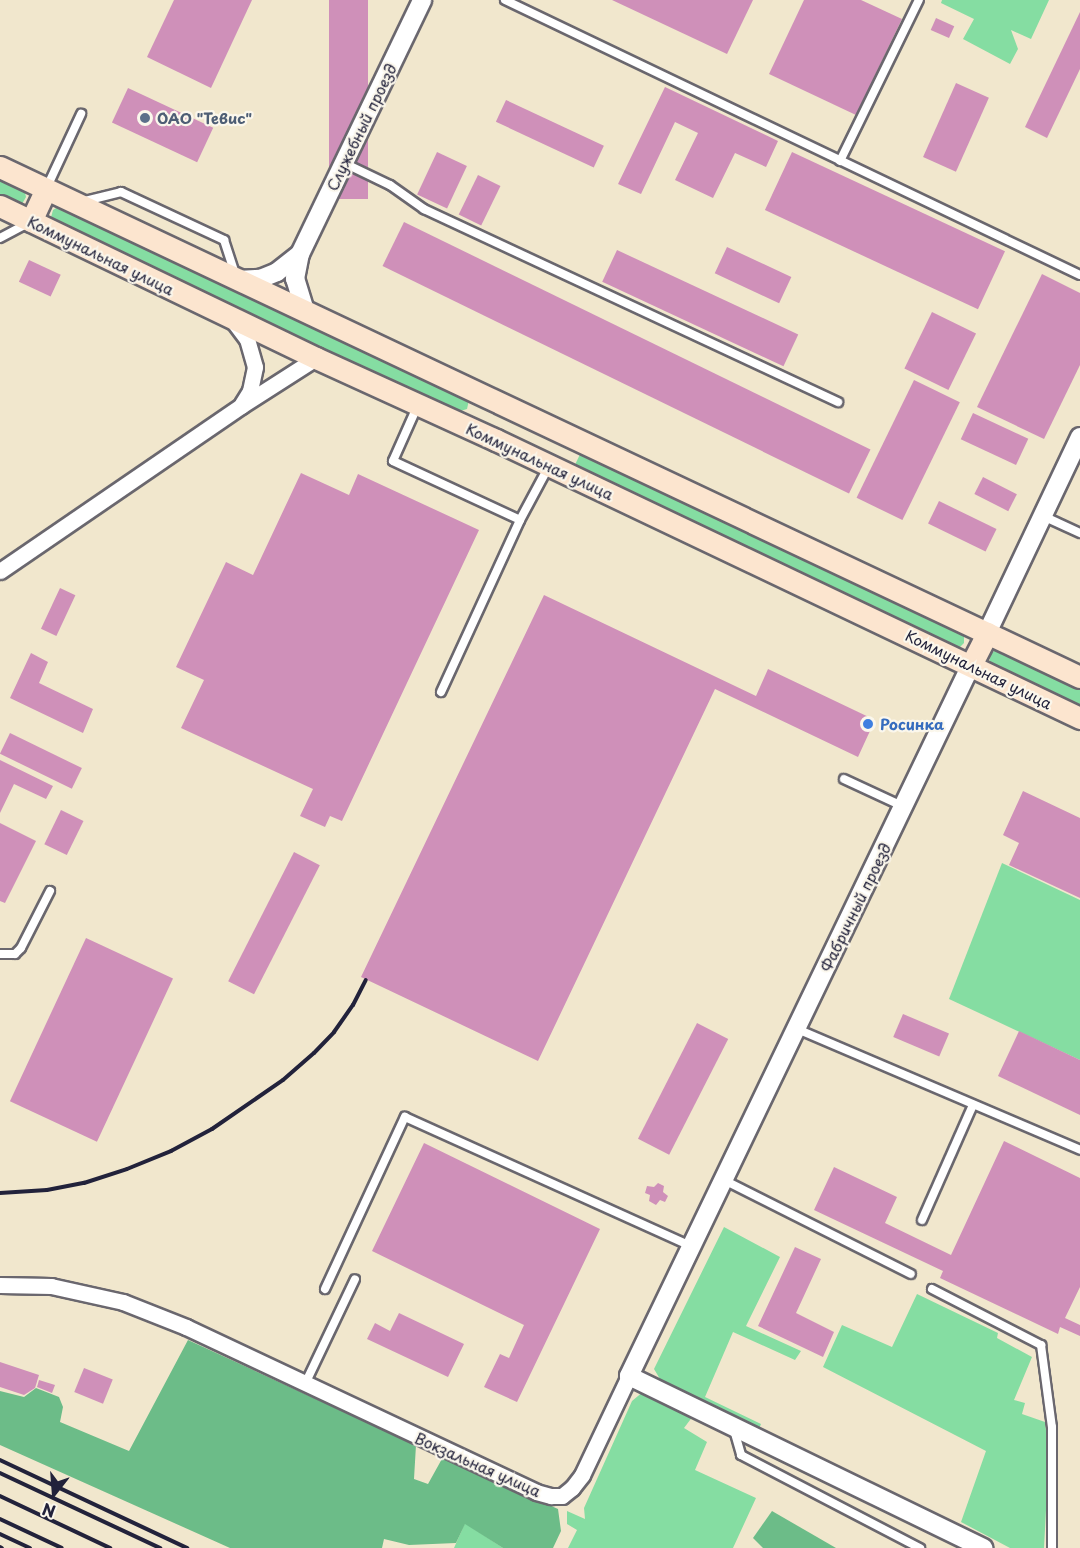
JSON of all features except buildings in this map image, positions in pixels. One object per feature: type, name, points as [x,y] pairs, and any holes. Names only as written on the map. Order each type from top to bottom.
[{"type":"main road","points":[[0,167],[1080,677]]},
{"type":"main road","points":[[31,221],[46,189]]},
{"type":"main road","name":"Коммунальная улица","points":[[0,206],[316,358],[496,440],[1080,717]]},
{"type":"main road","points":[[456,422],[471,415],[476,405],[471,389]]},
{"type":"main road","points":[[496,440],[491,431],[491,419],[501,410],[514,408]]},
{"type":"main road","name":"Фабричный проезд","points":[[972,665],[987,633]]},
{"type":"street","name":"Служебный проезд","points":[[305,311],[295,279],[300,255],[422,0]]},
{"type":"street","points":[[238,280],[260,279],[268,276],[300,255]]},
{"type":"street","points":[[229,316],[247,339],[255,367],[250,391],[241,406]]},
{"type":"street","points":[[0,571],[241,406],[316,358]]},
{"type":"street","name":"Фабричный проезд","points":[[987,633],[1080,437]]},
{"type":"street","name":"Фабричный проезд","points":[[629,1376],[972,665]]},
{"type":"street","name":"Вокзальная улица","points":[[0,1285],[51,1286],[123,1302],[186,1327],[536,1492],[551,1496],[562,1496],[582,1475],[629,1376]]},
{"type":"street","points":[[629,1376],[978,1547]]},
{"type":"lane","points":[[505,0],[1080,276]]},
{"type":"lane","points":[[840,161],[920,0]]},
{"type":"lane","points":[[46,189],[81,114]]},
{"type":"lane","points":[[344,163],[390,185],[424,209],[838,402]]},
{"type":"lane","points":[[77,203],[121,192],[224,240],[238,280]]},
{"type":"lane","points":[[0,238],[31,221]]},
{"type":"lane","points":[[418,405],[393,461],[520,520]]},
{"type":"lane","points":[[441,692],[520,520],[549,465]]},
{"type":"lane","points":[[1043,516],[1080,533]]},
{"type":"lane","points":[[844,779],[904,806]]},
{"type":"lane","points":[[0,954],[15,954],[21,948],[50,891]]},
{"type":"lane","points":[[797,1029],[1080,1150]]},
{"type":"lane","points":[[922,1220],[973,1105]]},
{"type":"lane","points":[[326,1289],[405,1117],[692,1247]]},
{"type":"lane","points":[[724,1180],[911,1274]]},
{"type":"lane","points":[[305,1384],[355,1279]]},
{"type":"lane","points":[[932,1289],[1041,1345],[1052,1427],[1052,1548]]},
{"type":"lane","points":[[732,1425],[741,1455],[920,1548]]},
{"type":"green space","points":[[942,0],[1049,0],[1031,39],[1011,30],[1018,49],[1010,64],[963,39],[974,19],[941,3]]},
{"type":"green space","points":[[0,175],[24,188],[26,197],[22,204],[0,200]]},
{"type":"green space","points":[[61,205],[469,400],[467,409],[454,413],[50,221],[53,210]]},
{"type":"green space","points":[[583,448],[964,634],[964,643],[958,649],[573,469]]},
{"type":"green space","points":[[998,649],[1080,686],[1080,710],[989,664],[991,653]]},
{"type":"green space","points":[[1002,863],[1080,900],[1080,1060],[949,999]]},
{"type":"green space","points":[[724,1227],[780,1257],[746,1326],[801,1351],[795,1360],[733,1332],[705,1397],[761,1424],[759,1429],[663,1384],[654,1369]]},
{"type":"green space","points":[[917,1294],[998,1333],[997,1338],[1032,1357],[1014,1400],[1025,1403],[1022,1414],[1045,1422],[1049,1454],[1044,1548],[1010,1548],[961,1522],[986,1451],[823,1367],[842,1325],[892,1347]]},
{"type":"green space","points":[[188,1340],[416,1445],[414,1479],[428,1484],[443,1457],[558,1509],[561,1531],[553,1548],[503,1548],[465,1524],[456,1543],[409,1545],[384,1539],[382,1548],[230,1548],[0,1445],[0,1391],[24,1397],[36,1388],[59,1397],[63,1407],[60,1422],[129,1451]]},
{"type":"green space","points":[[644,1391],[693,1416],[684,1428],[707,1442],[695,1470],[756,1498],[733,1548],[568,1548],[577,1530],[567,1524],[567,1511],[585,1519],[584,1508],[632,1401]]},
{"type":"green space","points":[[772,1511],[836,1548],[763,1548],[753,1538]]},
{"type":"green space","points":[[465,1523],[503,1548],[454,1548]]},
{"type":"railway","points":[[0,1193],[47,1190],[84,1183],[171,1151],[212,1129],[283,1080],[314,1053],[334,1032],[353,1005],[366,980]]},
{"type":"railway","points":[[0,1460],[187,1548]]},
{"type":"railway","points":[[0,1473],[160,1548]]},
{"type":"railway","points":[[0,1496],[110,1548]]},
{"type":"railway","points":[[0,1519],[62,1548]]},
{"type":"railway","points":[[0,1534],[30,1548]]},
{"type":"place","name":"ОАО \"Тевис\"","points":[[145,118]]},
{"type":"place","name":"Росинка","points":[[868,724]]}]
